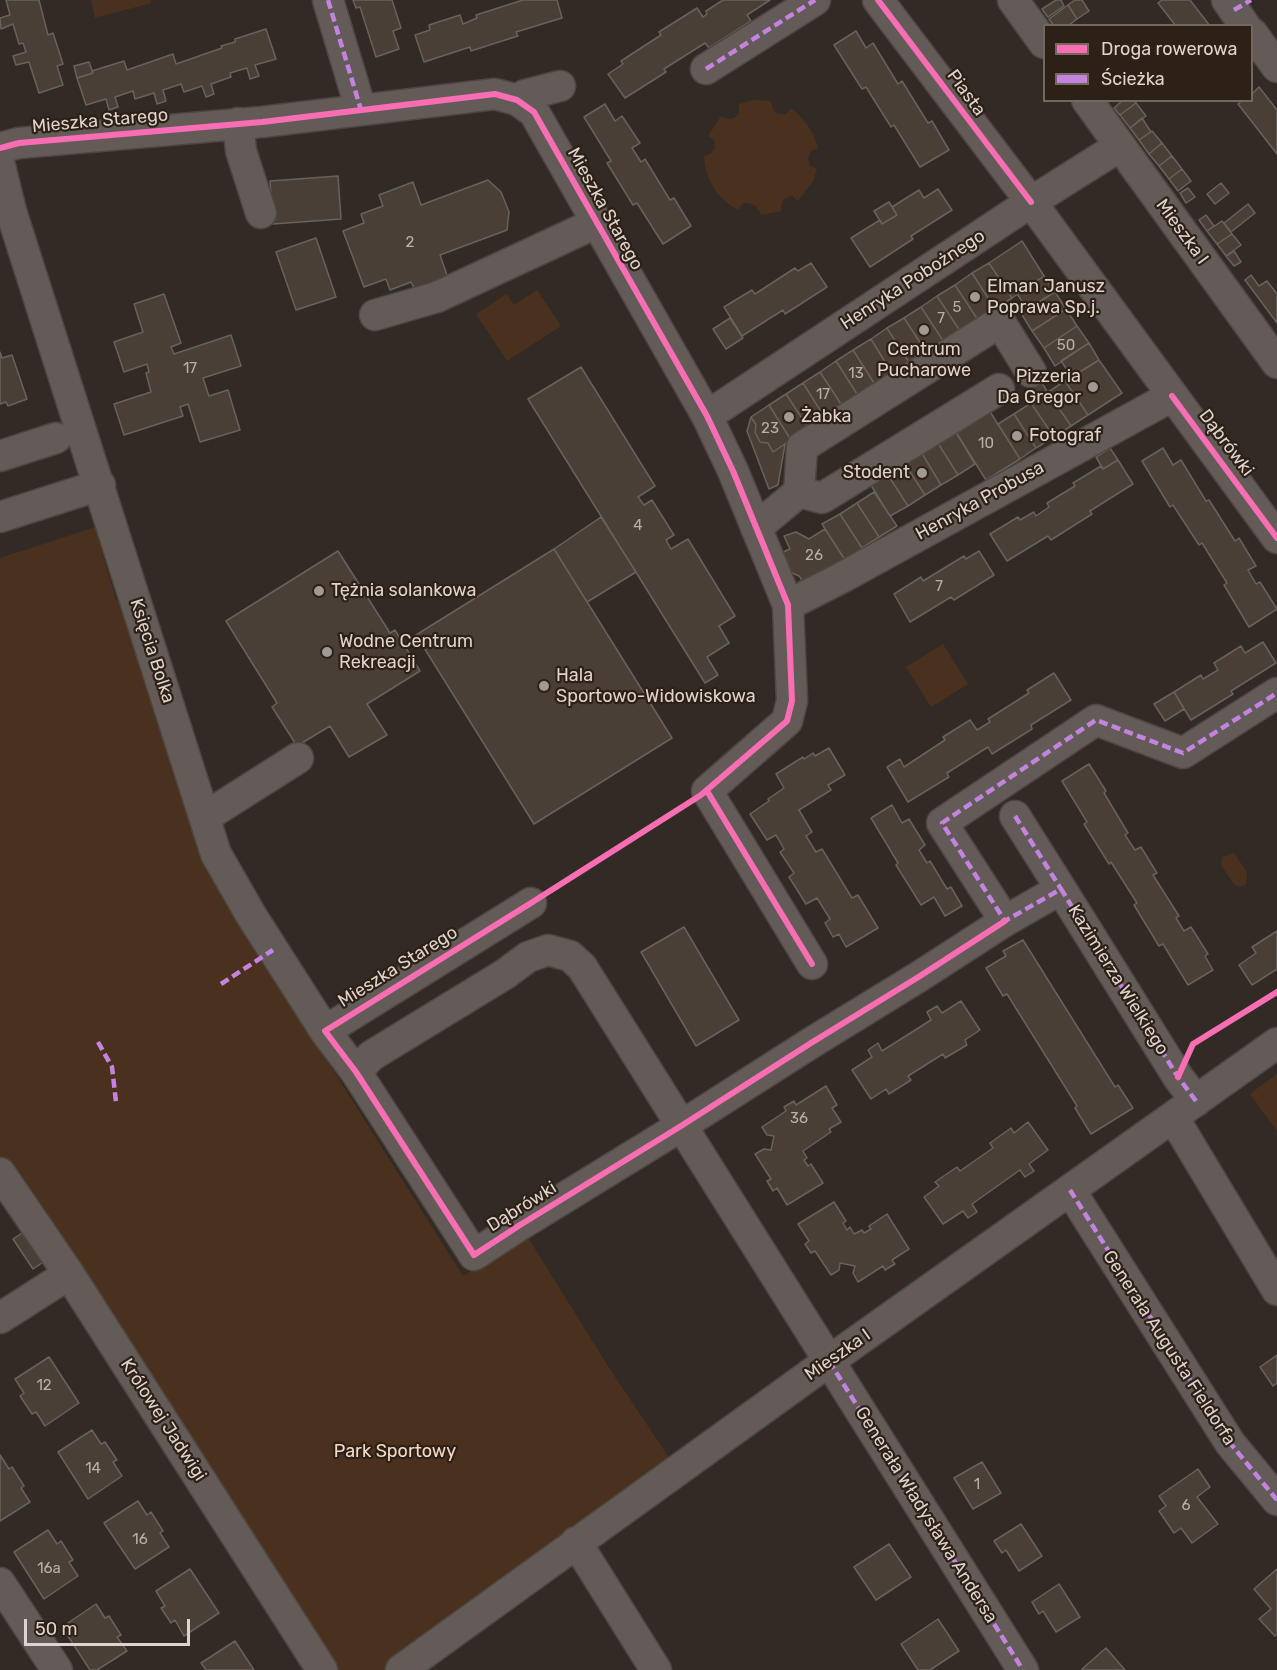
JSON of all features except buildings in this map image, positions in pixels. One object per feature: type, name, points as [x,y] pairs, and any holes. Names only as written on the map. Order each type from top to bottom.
[{"type":"street","points":[[328,0],[361,110]]},
{"type":"street","points":[[706,69],[815,0]]},
{"type":"street","name":"Piasta","points":[[878,0],[1031,202]]},
{"type":"street","points":[[1013,0],[1043,42]]},
{"type":"street","points":[[1253,36],[1277,67]]},
{"type":"street","points":[[516,100],[525,95],[560,86]]},
{"type":"street","name":"Mieszka Starego","points":[[0,148],[19,143],[238,123],[495,94],[516,100],[534,112],[707,416],[730,464],[788,605],[792,701],[788,721],[707,792],[812,963]]},
{"type":"street","name":"Mieszka I","points":[[1088,102],[1277,363]]},
{"type":"street","points":[[238,123],[241,152],[261,213]]},
{"type":"street","name":"Henryka Pobożnego","points":[[707,416],[1031,202],[1120,146]]},
{"type":"street","name":"Księcia Bolka","points":[[0,166],[11,211],[220,861],[251,915],[325,1031]]},
{"type":"street","name":"Dąbrówki","points":[[1031,202],[1277,538]]},
{"type":"street","points":[[375,315],[438,297],[596,223]]},
{"type":"street","points":[[756,528],[799,492],[802,447],[1000,322],[1031,372]]},
{"type":"street","points":[[799,492],[822,498],[999,389]]},
{"type":"street","name":"Henryka Probusa","points":[[788,605],[1172,396]]},
{"type":"street","points":[[0,456],[56,438]]},
{"type":"street","points":[[0,517],[100,485]]},
{"type":"street","points":[[1005,921],[942,823],[1096,720],[1183,753],[1277,693]]},
{"type":"street","points":[[205,817],[298,758]]},
{"type":"street","name":"Kazimierza Wielkiego","points":[[1015,816],[1178,1077],[1184,1109],[1277,1290]]},
{"type":"street","name":"Kazimierza Wielkiego","points":[[681,1126],[1005,921],[1061,889]]},
{"type":"street","name":"Mieszka Starego","points":[[325,1031],[531,903]]},
{"type":"street","points":[[325,1031],[356,1072],[371,1056],[505,974],[528,957],[548,951],[570,956],[582,967],[829,1361]]},
{"type":"street","name":"Mieszka I","points":[[401,1670],[576,1542],[1277,1043]]},
{"type":"street","name":"Dąbrówki","points":[[356,1072],[474,1255],[681,1126]]},
{"type":"street","name":"Królowej Jadwigi","points":[[0,1173],[69,1274],[322,1670]]},
{"type":"street","name":"Generała Augusta Fieldorfa","points":[[1070,1190],[1230,1443],[1277,1500]]},
{"type":"street","points":[[0,1318],[69,1274]]},
{"type":"street","name":"Generała Władysława Andersa","points":[[829,1361],[1023,1670]]},
{"type":"street","points":[[576,1542],[656,1670]]},
{"type":"street","points":[[0,1583],[57,1670]]},
{"type":"green space","points":[[91,0],[151,0],[151,3],[95,18]]},
{"type":"green space","points":[[754,100],[771,101],[773,110],[778,114],[786,114],[791,108],[808,126],[818,148],[811,151],[808,158],[810,166],[817,169],[813,181],[798,201],[792,195],[789,196],[783,200],[781,211],[761,215],[752,204],[743,203],[738,210],[718,194],[707,173],[704,156],[711,154],[715,148],[714,140],[708,136],[721,116],[733,119],[739,113],[739,104]]},
{"type":"green space","points":[[537,290],[561,326],[507,361],[476,314],[507,294],[514,305]]},
{"type":"green space","name":"Park Sportowy","points":[[99,526],[105,537],[98,539],[116,600],[124,598],[126,615],[199,850],[205,862],[203,864],[463,1276],[527,1236],[611,1371],[670,1459],[401,1670],[321,1670],[0,1175],[0,558]]},
{"type":"green space","points":[[943,644],[968,684],[931,707],[906,667]]},
{"type":"green space","points":[[1234,853],[1247,872],[1246,884],[1240,887],[1234,884],[1221,865],[1222,857]]},
{"type":"green space","points":[[1277,1074],[1277,1131],[1250,1094]]},
{"type":"marked path","points":[[328,0],[361,110]]},
{"type":"marked path","points":[[706,69],[815,0]]},
{"type":"marked path","points":[[1234,10],[1251,0]]},
{"type":"marked path","points":[[1196,1101],[1178,1077],[1061,889],[1005,921],[942,823],[1096,720],[1183,753],[1277,693]]},
{"type":"marked path","points":[[1015,816],[1061,889]]},
{"type":"marked path","points":[[221,984],[273,950]]},
{"type":"marked path","points":[[98,1042],[112,1067],[116,1102]]},
{"type":"marked path","points":[[1070,1190],[1230,1443],[1277,1500]]},
{"type":"marked path","points":[[829,1361],[1023,1670]]},
{"type":"cycle path","points":[[878,0],[1031,202]]},
{"type":"cycle path","points":[[0,148],[19,143],[262,122],[495,94],[517,100],[534,112],[707,416],[733,471],[788,605],[792,701],[787,721],[701,795],[325,1031],[356,1072],[474,1255],[1005,921]]},
{"type":"cycle path","points":[[1172,396],[1277,538]]},
{"type":"cycle path","points":[[707,791],[812,964]]},
{"type":"cycle path","points":[[1178,1077],[1193,1044],[1277,992]]},
{"type":"place","name":"Elman Janusz Poprawa Sp.j.","points":[[975,297]]},
{"type":"place","name":"Centrum Pucharowe","points":[[924,330]]},
{"type":"place","name":"Pizzeria Da Gregor","points":[[1093,387]]},
{"type":"place","name":"Żabka","points":[[789,417]]},
{"type":"place","name":"Fotograf","points":[[1017,436]]},
{"type":"place","name":"Stodent","points":[[922,473]]},
{"type":"place","name":"Tężnia solankowa","points":[[319,591]]},
{"type":"place","name":"Wodne Centrum Rekreacji","points":[[327,652]]},
{"type":"place","name":"Hala Sportowo-Widowiskowa","points":[[544,686]]}]
